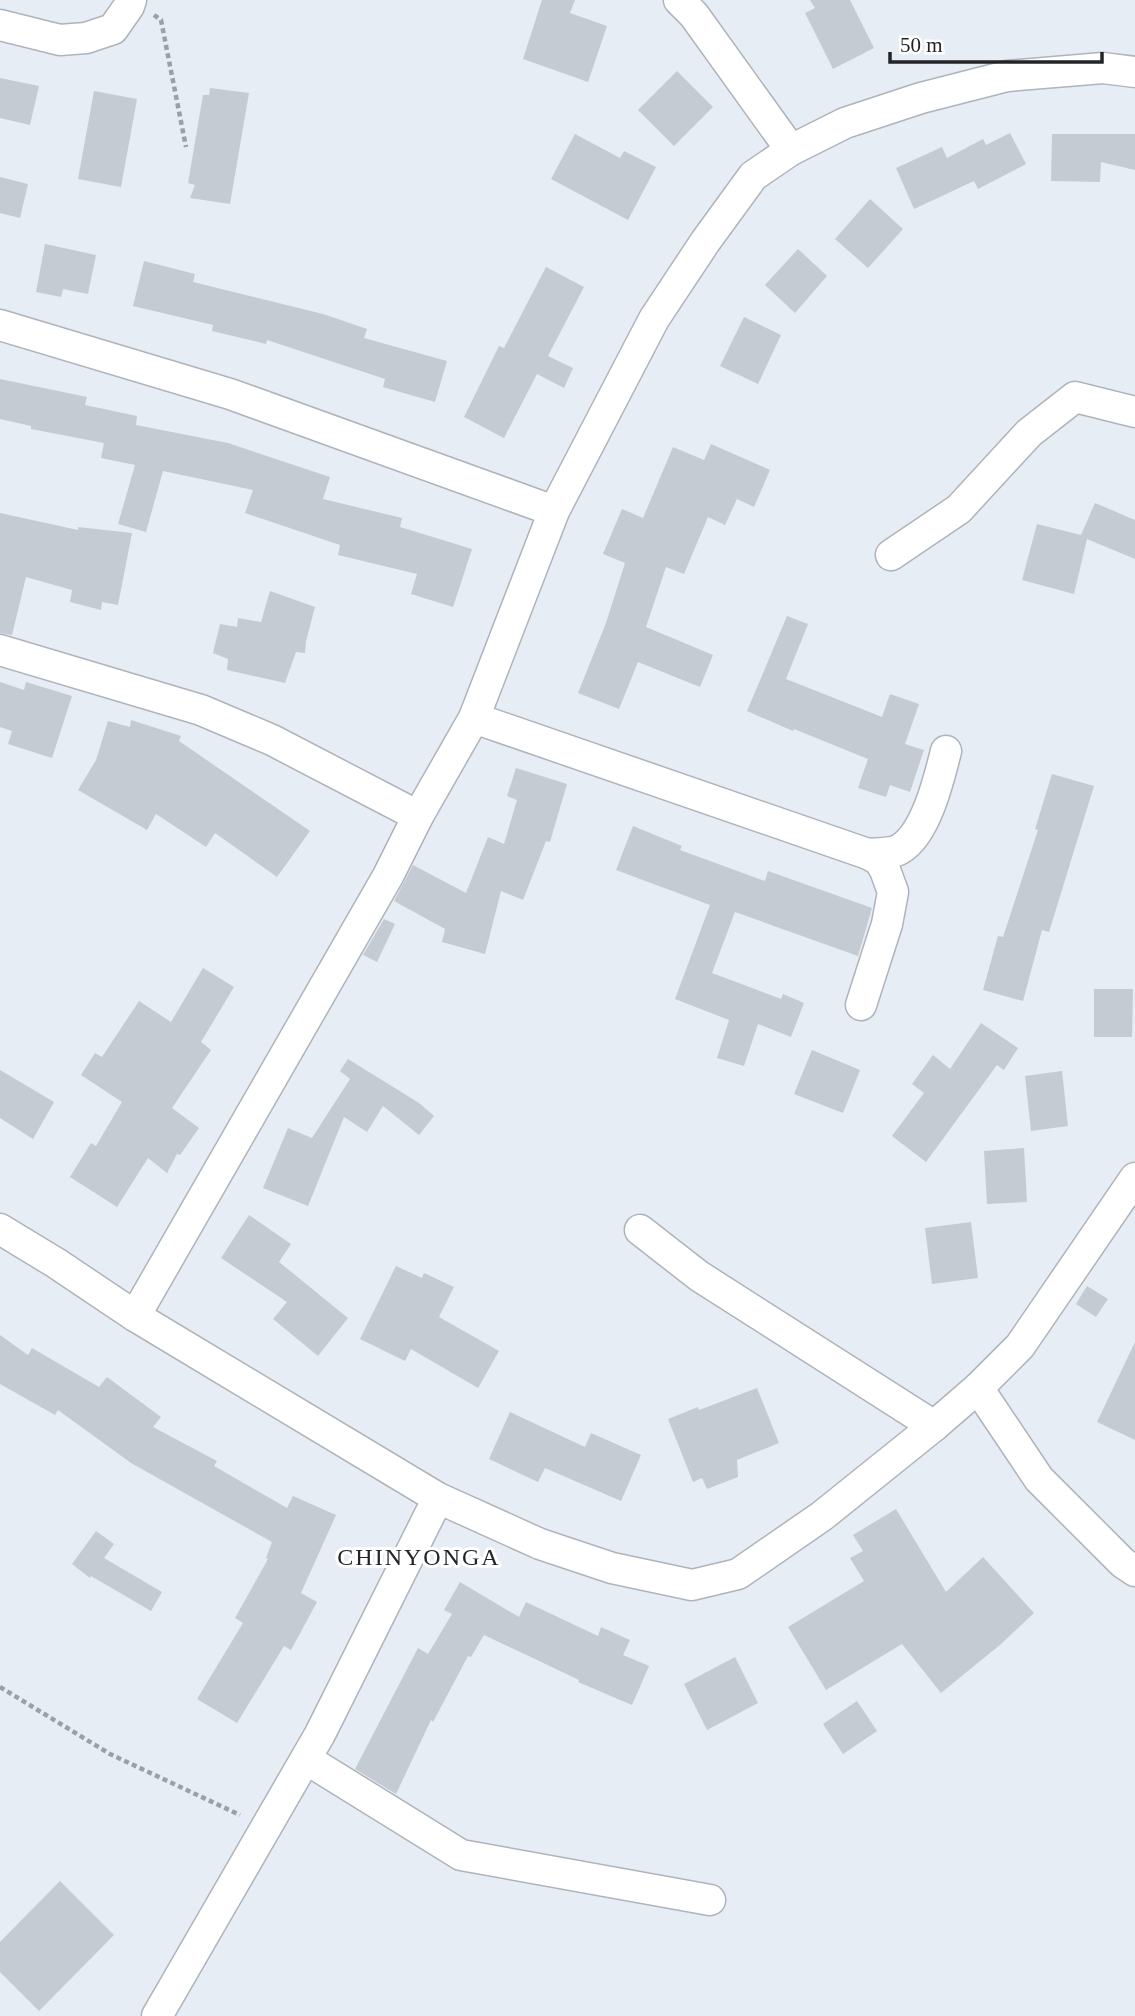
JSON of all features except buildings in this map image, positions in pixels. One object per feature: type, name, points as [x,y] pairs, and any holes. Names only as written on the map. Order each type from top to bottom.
[{"type":"street","points":[[679,0],[694,15],[792,150]]},
{"type":"street","points":[[0,25],[60,40],[86,38],[113,29],[129,6],[141,7]]},
{"type":"street","points":[[135,1316],[388,876],[418,816],[474,718],[554,511],[654,319],[753,176],[792,150],[845,123],[921,98],[1007,76],[1103,68],[1135,72]]},
{"type":"street","points":[[0,325],[230,394],[554,511]]},
{"type":"street","points":[[891,555],[959,509],[1029,433],[1076,397],[1135,412]]},
{"type":"street","points":[[0,650],[201,710],[272,740],[418,816]]},
{"type":"street","points":[[474,718],[879,860],[893,892],[887,924],[861,1005]]},
{"type":"street","points":[[868,854],[899,850],[914,837],[932,802],[946,751]]},
{"type":"street","points":[[0,1229],[56,1262],[135,1316],[438,1499],[540,1544],[612,1568],[692,1585],[738,1574],[822,1516],[978,1388],[1020,1346],[1135,1178]]},
{"type":"street","points":[[640,1230],[699,1276],[934,1426]]},
{"type":"street","points":[[978,1388],[1039,1479],[1123,1563],[1135,1571]]},
{"type":"street","points":[[157,2016],[320,1734],[438,1499]]},
{"type":"street","points":[[306,1759],[461,1855],[710,1900]]},
{"type":"path","points":[[141,7],[161,20],[186,147]]},
{"type":"path","points":[[0,1687],[110,1754],[266,1828]]},
{"type":"district","name":"CHINYONGA","points":[[419,1557]]}]
